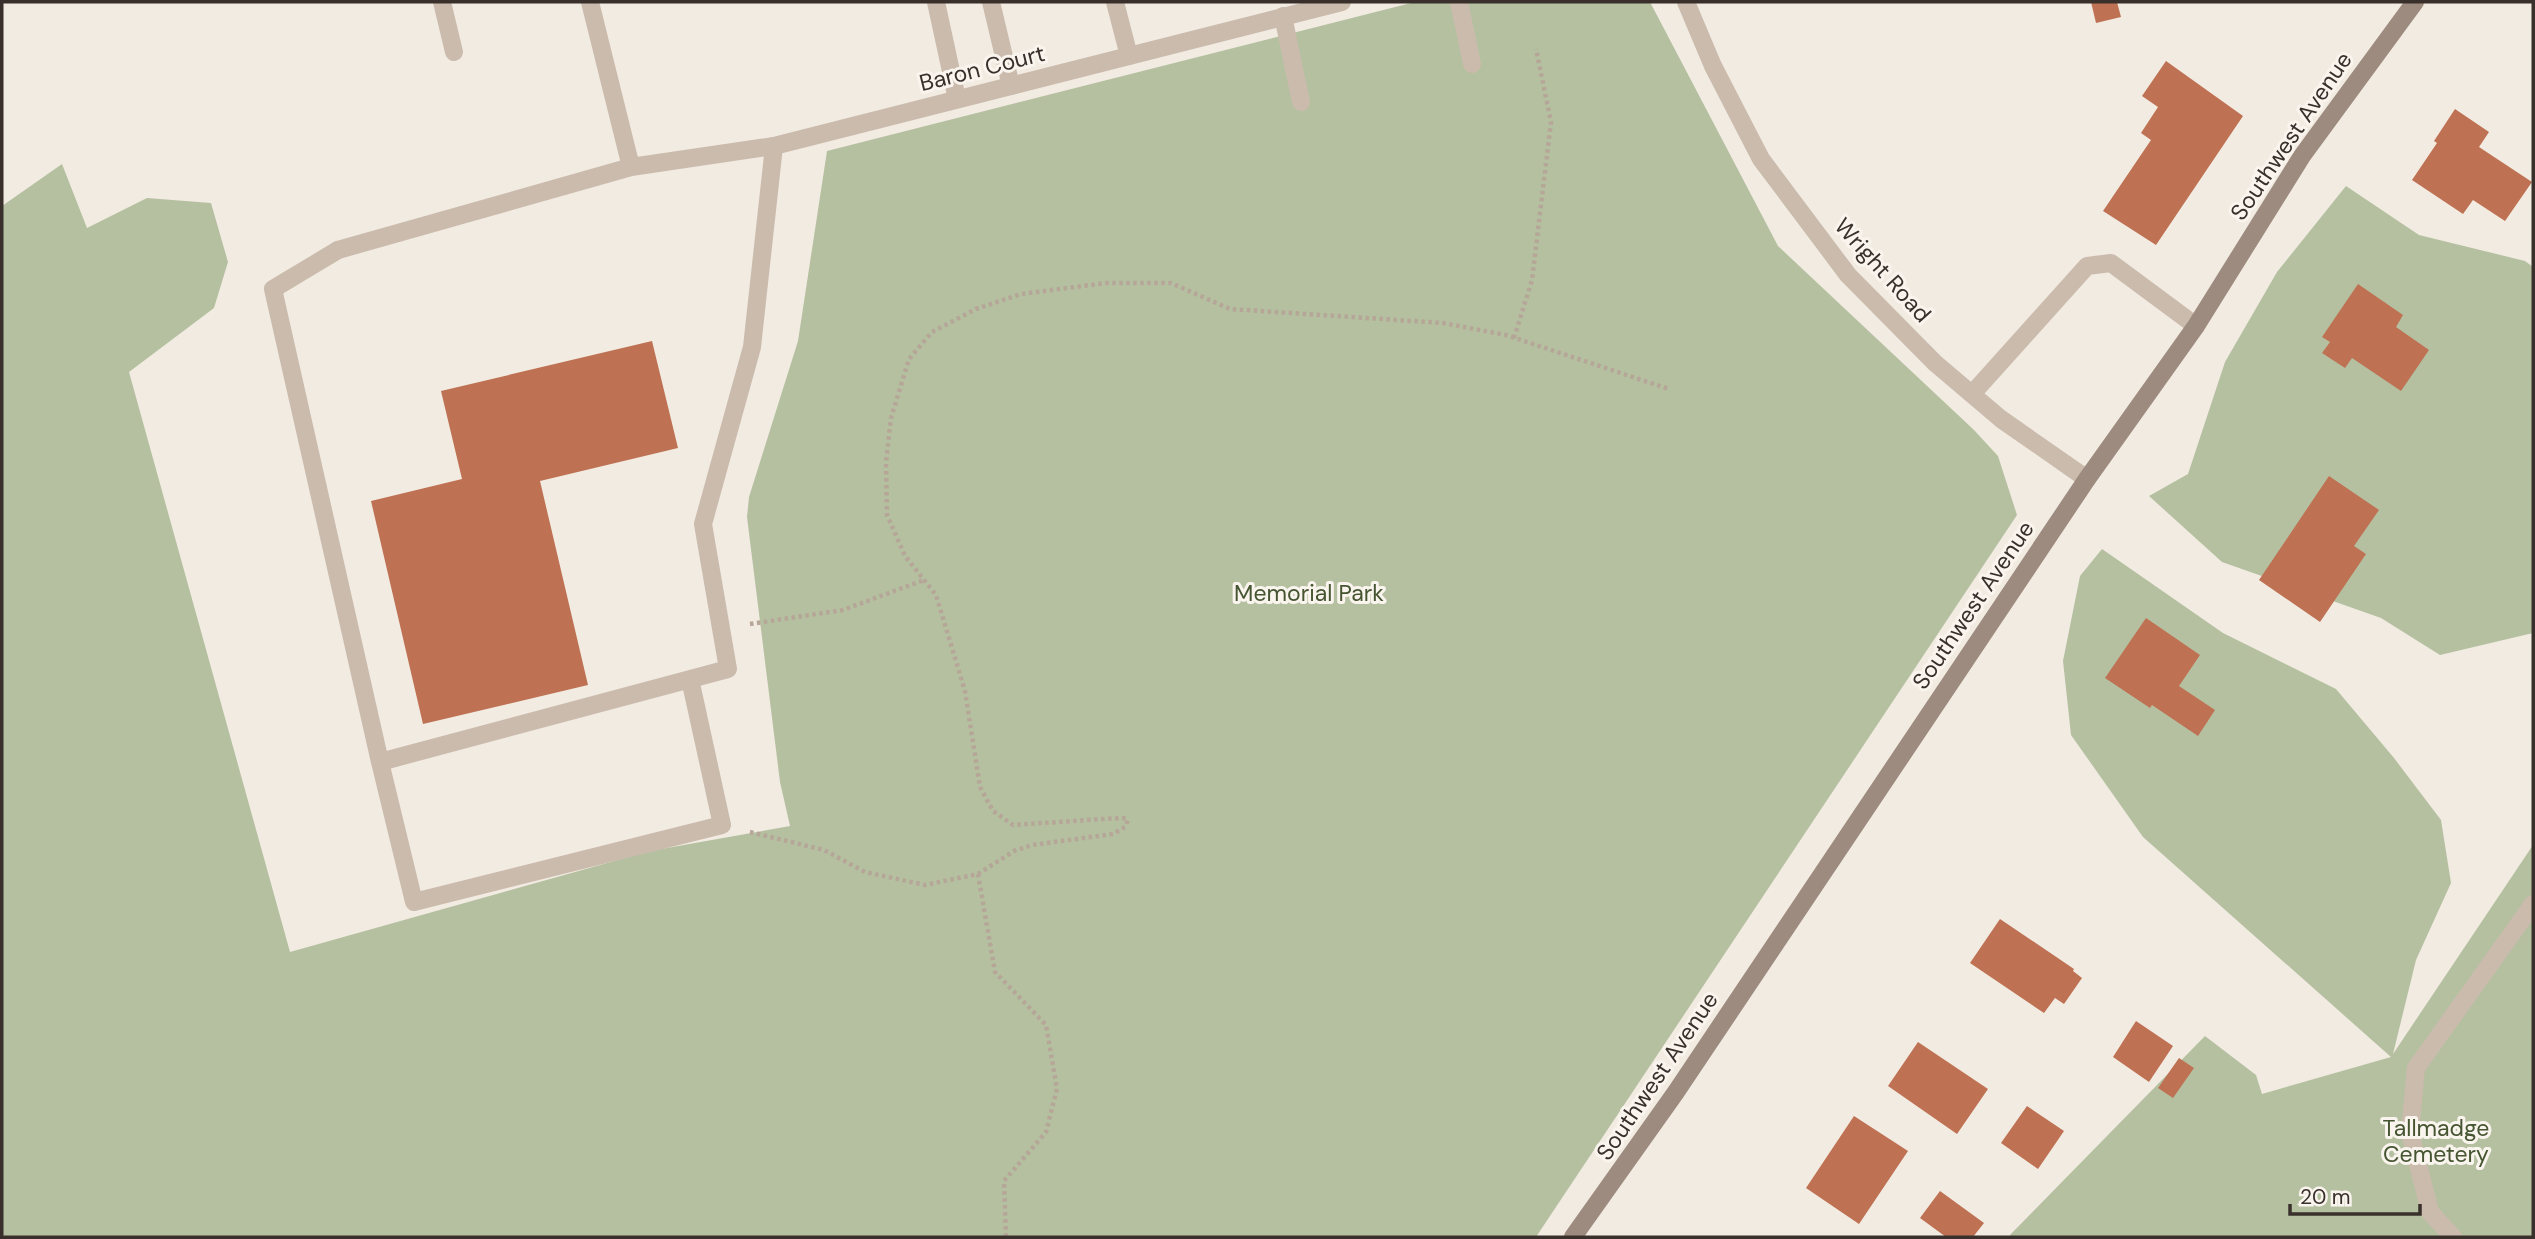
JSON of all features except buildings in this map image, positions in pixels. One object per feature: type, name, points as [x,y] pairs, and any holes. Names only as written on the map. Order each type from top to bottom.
[{"type":"street","points":[[442,2],[454,52]]},
{"type":"street","points":[[590,2],[631,167]]},
{"type":"street","points":[[936,2],[957,99]]},
{"type":"street","points":[[991,2],[1011,86]]},
{"type":"street","points":[[1115,2],[1129,56]]},
{"type":"street","name":"Baron Court","points":[[380,762],[274,289],[338,250],[631,167],[774,146],[1342,2]]},
{"type":"street","points":[[1459,2],[1472,64]]},
{"type":"street","name":"Wright Road","points":[[1686,2],[1713,66],[1760,159],[1848,275],[1935,363],[2001,419],[2087,479]]},
{"type":"street","name":"Southwest Avenue","points":[[1573,1237],[1676,1091],[2087,479],[2196,326],[2302,156],[2415,2]]},
{"type":"street","points":[[1283,16],[1301,102]]},
{"type":"street","points":[[690,679],[722,825],[414,902],[380,762],[690,679],[728,669],[703,524],[752,347],[774,146]]},
{"type":"street","points":[[1972,394],[2087,266],[2111,263],[2196,326]]},
{"type":"street","points":[[2453,1237],[2430,1212],[2410,1132],[2416,1068],[2533,904]]},
{"type":"path","points":[[1514,338],[1532,280],[1551,122],[1536,50]]},
{"type":"path","points":[[722,825],[824,850],[865,872],[925,885],[978,874],[1023,848],[1113,834],[1125,827],[1128,820],[1123,818],[1013,825],[993,811],[980,787],[965,691],[936,595],[905,556],[887,515],[886,462],[891,418],[909,359],[932,332],[976,309],[1021,294],[1107,283],[1171,283],[1230,309],[1443,323],[1514,338],[1668,389]]},
{"type":"path","points":[[722,629],[843,610],[924,580]]},
{"type":"path","points":[[978,874],[995,972],[1046,1025],[1057,1089],[1046,1132],[1004,1181],[1006,1237]]},
{"type":"green space","name":"Memorial Park","points":[[1415,2],[1650,2],[1778,246],[1974,430],[1998,456],[2017,515],[1536,1237],[2,1237],[2,206],[62,164],[87,228],[147,198],[211,203],[228,262],[214,308],[129,372],[290,952],[650,851],[790,826],[780,782],[747,517],[749,497],[798,341],[827,151]]},
{"type":"green space","points":[[2346,186],[2419,235],[2525,261],[2533,267],[2533,633],[2440,655],[2381,618],[2222,562],[2149,496],[2188,474],[2225,362],[2277,272]]},
{"type":"green space","name":"Tallmadge Cemetery","points":[[2102,549],[2223,633],[2336,689],[2394,758],[2441,820],[2451,883],[2416,960],[2393,1054],[2533,845],[2533,1237],[2011,1237],[2010,1235],[2205,1036],[2256,1075],[2262,1094],[2391,1057],[2143,837],[2071,735],[2063,661],[2080,576]]}]
